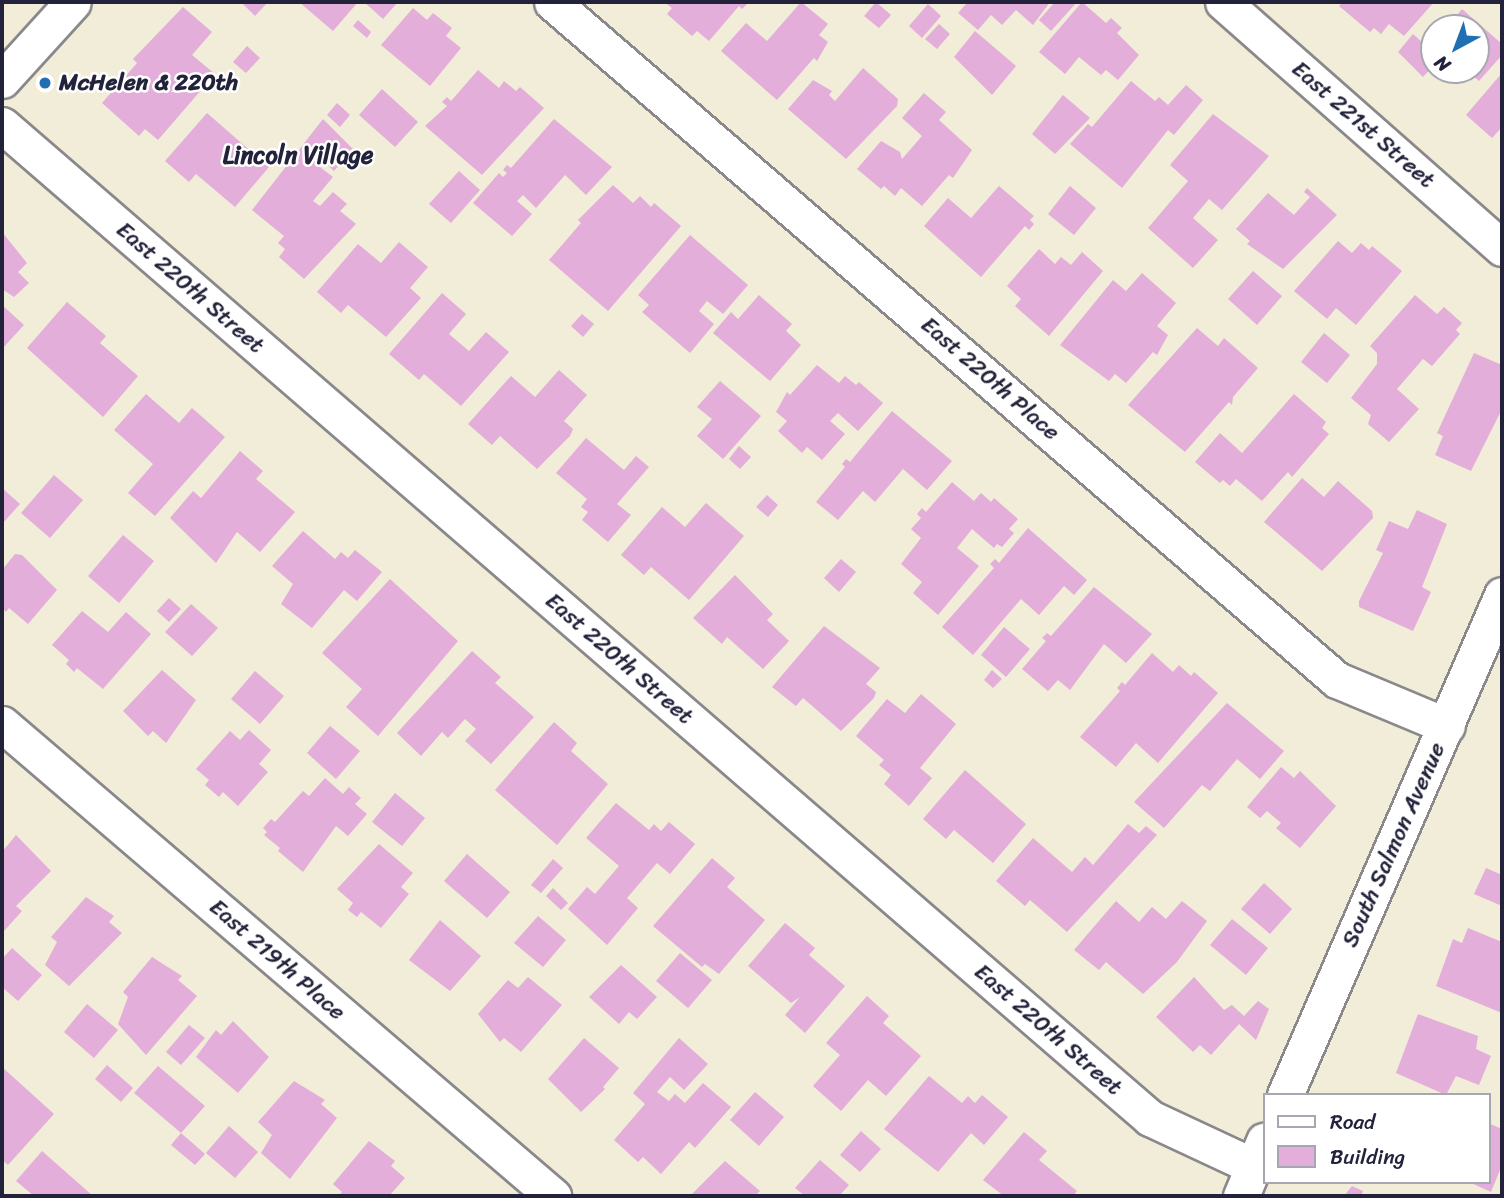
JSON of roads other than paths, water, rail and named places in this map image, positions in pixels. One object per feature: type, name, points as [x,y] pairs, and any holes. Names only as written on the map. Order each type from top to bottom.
[{"type":"street","points":[[2,80],[73,2]]},
{"type":"street","name":"East 220th Place","points":[[552,2],[1337,680],[1447,726]]},
{"type":"street","name":"East 221st Street","points":[[1223,2],[1502,248]]},
{"type":"street","name":"East 220th Street","points":[[2,125],[1150,1118],[1253,1168]]},
{"type":"street","name":"South Salmon Avenue","points":[[1286,1093],[1502,595]]},
{"type":"street","name":"East 219th Place","points":[[2,724],[553,1196]]},
{"type":"place","name":"McHelen & 220th","points":[[45,83]]},
{"type":"district","name":"Lincoln Village","points":[[298,156]]}]
